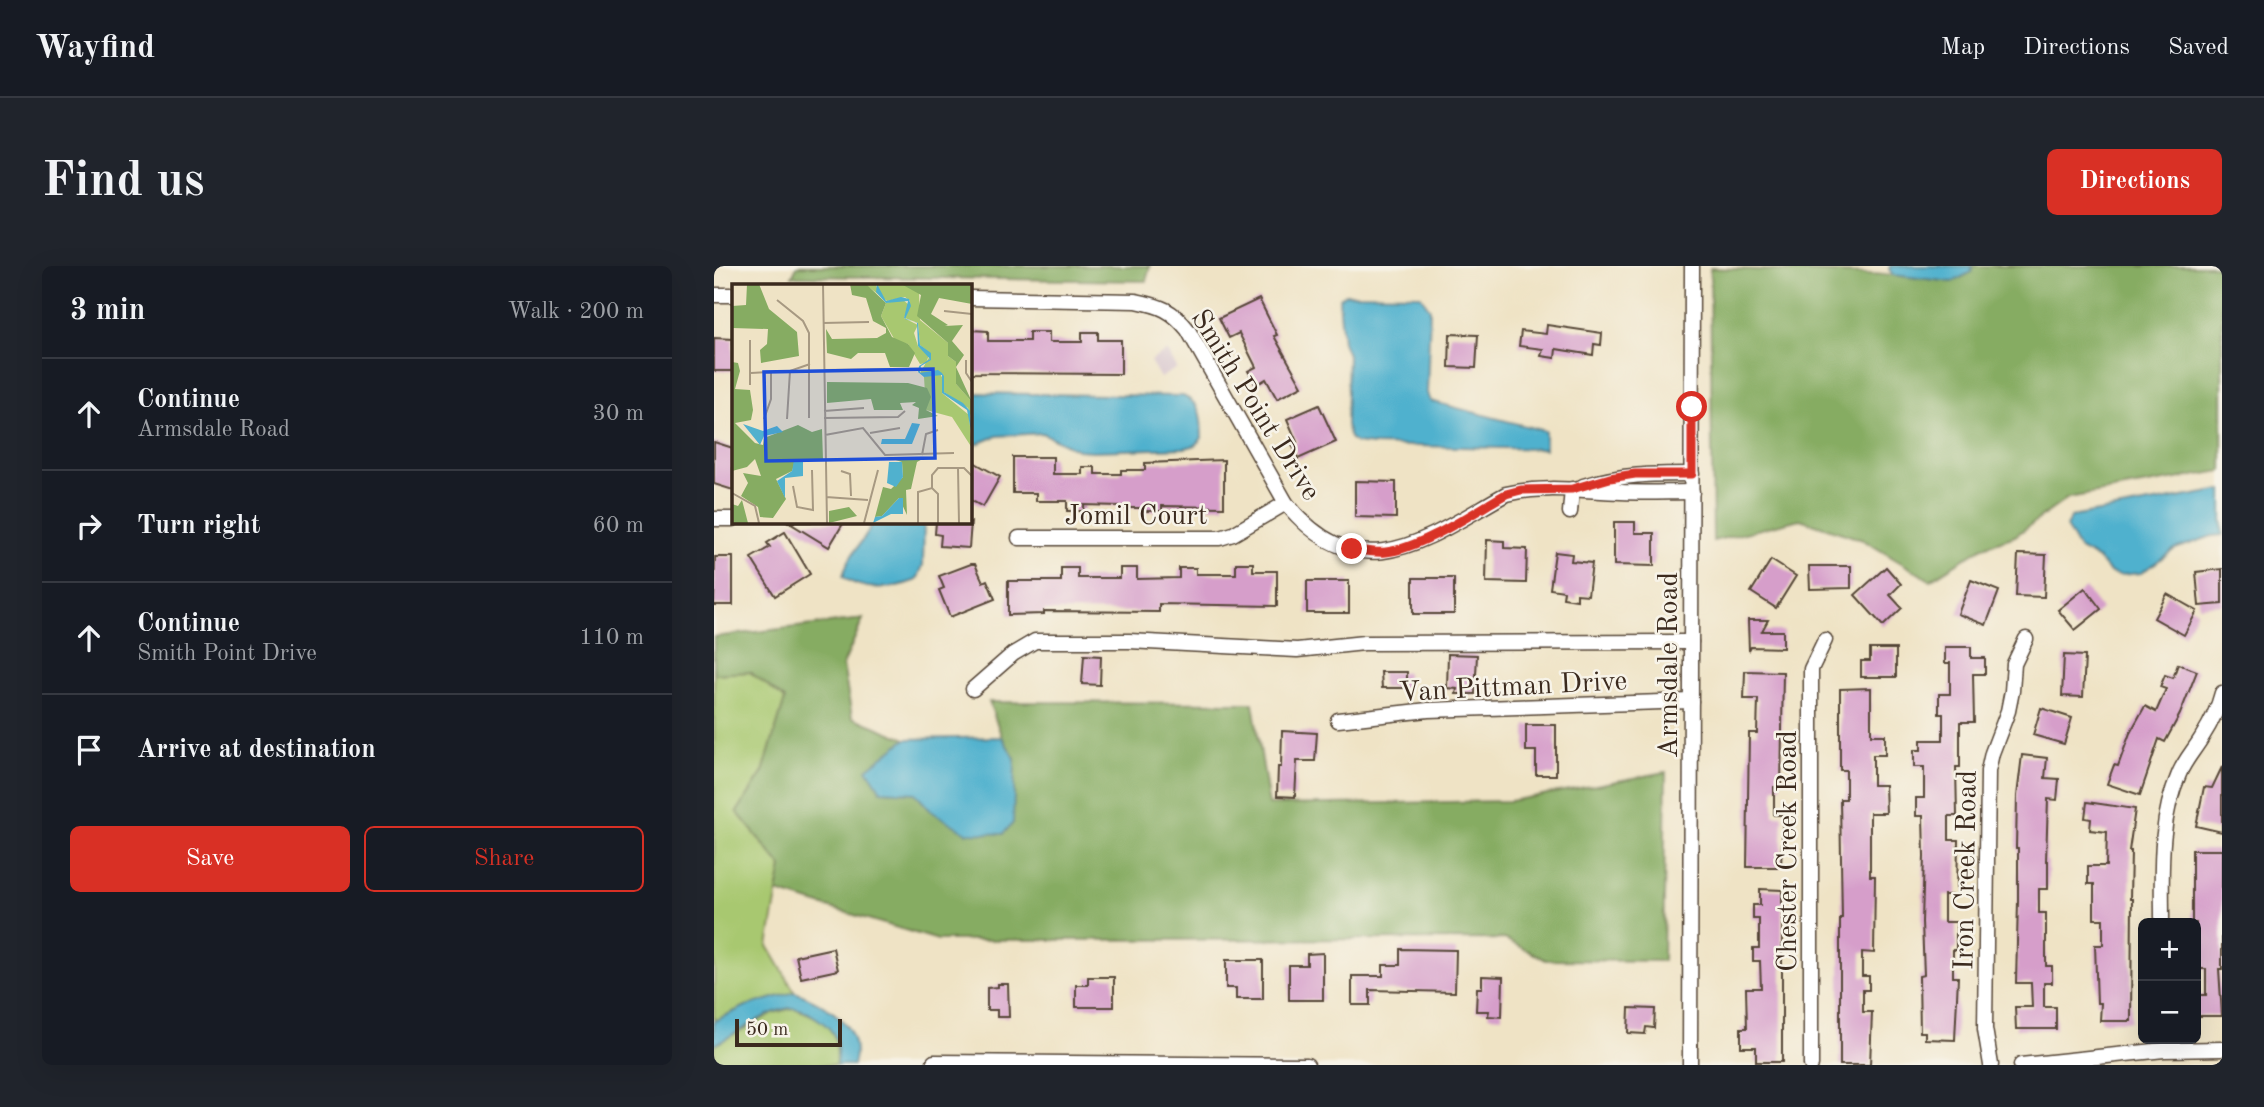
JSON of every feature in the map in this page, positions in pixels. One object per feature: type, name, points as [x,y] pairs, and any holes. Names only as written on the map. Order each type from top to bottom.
[{"type":"street","name":"Armsdale Road","points":[[1690,1065],[1692,266]]},
{"type":"street","points":[[714,295],[732,295]]},
{"type":"street","name":"Smith Point Drive","points":[[971,298],[1136,301],[1159,305],[1178,317],[1286,503],[1303,524],[1335,545],[1369,552],[1387,552],[1420,542],[1506,494],[1521,490],[1692,492]]},
{"type":"street","points":[[1570,512],[1572,489],[1635,474],[1692,474]]},
{"type":"street","name":"Jomil Court","points":[[1019,538],[1220,538],[1233,534],[1286,503]]},
{"type":"street","points":[[714,519],[732,519]]},
{"type":"street","name":"Iron Creek Road","points":[[1991,1065],[1985,1029],[1988,771],[2008,711],[2014,664],[2026,639]]},
{"type":"street","name":"Chester Creek Road","points":[[1811,1065],[1811,669],[1825,640]]},
{"type":"street","points":[[973,689],[1013,654],[1035,641],[1129,641],[1297,650],[1364,643],[1691,642]]},
{"type":"street","points":[[2162,918],[2162,844],[2169,798],[2180,771],[2218,708],[2222,693]]},
{"type":"street","name":"Van Pittman Drive","points":[[1338,720],[1428,710],[1691,701]]},
{"type":"street","points":[[2021,1065],[2163,1044],[2222,1049]]},
{"type":"street","points":[[934,1062],[1307,1065]]},
{"type":"shaded area","points":[[1167,351],[1177,368],[1160,378],[1150,361]]},
{"type":"green space","points":[[797,266],[1150,266],[1146,281],[792,276]]},
{"type":"green space","points":[[1972,266],[2222,266],[2222,471],[2068,498],[2015,536],[1983,547],[1930,580],[1863,540],[1800,519],[1713,541],[1710,268],[1893,275],[1952,282],[1972,272]]},
{"type":"green space","points":[[863,619],[843,665],[852,717],[906,739],[868,769],[881,791],[915,793],[931,811],[1015,759],[1002,737],[989,702],[1253,703],[1269,805],[1510,801],[1666,772],[1663,961],[1546,960],[1505,939],[938,940],[777,892],[782,867],[737,812],[763,772],[785,699],[750,672],[714,674],[714,637]]},
{"type":"green space","points":[[750,672],[785,699],[763,772],[737,812],[782,867],[768,946],[795,992],[746,1006],[714,1021],[714,674]]},
{"type":"green space","points":[[794,1008],[815,1017],[829,1027],[836,1042],[836,1065],[714,1065],[714,1045],[773,1013]]},
{"type":"water","points":[[1890,266],[1972,266],[1972,272],[1952,282],[1893,275]]},
{"type":"water","points":[[1345,294],[1420,295],[1430,309],[1427,393],[1430,401],[1545,431],[1545,449],[1356,443],[1350,438],[1346,425],[1348,355],[1343,342],[1339,299]]},
{"type":"water","points":[[971,393],[1183,396],[1198,408],[1202,438],[1196,445],[1185,448],[1093,451],[1078,450],[1042,433],[997,436],[971,447]]},
{"type":"water","points":[[2222,490],[2222,535],[2175,549],[2141,573],[2111,573],[2097,558],[2079,549],[2066,527],[2071,517]]},
{"type":"water","points":[[872,523],[924,523],[923,565],[917,580],[879,588],[860,585],[843,577],[848,562]]},
{"type":"water","points":[[1002,737],[1015,759],[1013,823],[1003,834],[967,833],[931,811],[915,793],[881,791],[867,769],[906,739]]},
{"type":"water","points":[[795,992],[830,1010],[848,1028],[855,1051],[853,1065],[836,1065],[837,1046],[831,1031],[812,1015],[797,1008],[774,1012],[714,1045],[714,1021],[746,1006]]},
{"type":"building","points":[[1259,299],[1277,335],[1274,336],[1302,386],[1277,399],[1266,379],[1256,385],[1248,371],[1256,367],[1239,333],[1229,338],[1219,318]]},
{"type":"building","points":[[1547,325],[1602,333],[1601,345],[1594,344],[1593,355],[1556,349],[1555,358],[1541,356],[1543,349],[1519,346],[1521,331],[1546,334]]},
{"type":"building","points":[[971,330],[988,331],[988,341],[1029,341],[1029,332],[1049,332],[1049,342],[1082,342],[1082,332],[1098,332],[1098,340],[1121,340],[1121,374],[971,373]]},
{"type":"building","points":[[1450,334],[1478,335],[1476,368],[1449,367]]},
{"type":"building","points":[[714,338],[732,339],[732,371],[714,371]]},
{"type":"building","points":[[1319,405],[1336,442],[1298,459],[1292,444],[1297,442],[1287,419]]},
{"type":"building","points":[[714,442],[732,448],[732,490],[714,484]]},
{"type":"building","points":[[1013,457],[1053,457],[1053,474],[1082,474],[1082,467],[1095,467],[1095,474],[1121,474],[1121,470],[1145,470],[1145,463],[1224,460],[1224,507],[1162,506],[1162,511],[1143,511],[1143,508],[1084,505],[1084,511],[1067,511],[1067,501],[1036,501],[1036,493],[1013,493]]},
{"type":"building","points":[[971,461],[1000,477],[983,507],[971,501]]},
{"type":"building","points":[[1355,481],[1396,482],[1396,518],[1355,517]]},
{"type":"building","points":[[1614,522],[1635,522],[1635,533],[1654,533],[1654,566],[1614,565]]},
{"type":"building","points":[[790,523],[843,523],[829,547]]},
{"type":"building","points":[[936,523],[971,523],[969,548],[940,546],[941,535],[935,534]]},
{"type":"building","points":[[785,532],[810,574],[775,596],[751,558],[770,547],[767,543]]},
{"type":"building","points":[[1487,540],[1504,541],[1504,548],[1527,549],[1526,583],[1486,582]]},
{"type":"building","points":[[1555,552],[1572,554],[1571,561],[1592,563],[1588,595],[1577,594],[1577,600],[1563,598],[1564,591],[1550,589]]},
{"type":"building","points":[[2018,554],[2046,555],[2044,597],[2016,596]]},
{"type":"building","points":[[715,557],[733,557],[733,605],[714,605]]},
{"type":"building","points":[[1771,560],[1796,576],[1776,608],[1751,592]]},
{"type":"building","points":[[1236,563],[1253,563],[1253,571],[1277,571],[1277,606],[1159,604],[1159,612],[1044,611],[1044,614],[1008,615],[1008,581],[1061,581],[1061,568],[1078,568],[1078,578],[1120,578],[1120,568],[1137,568],[1137,579],[1179,578],[1179,568],[1196,568],[1196,574],[1236,574]]},
{"type":"building","points":[[975,564],[983,582],[987,580],[995,599],[950,617],[939,590],[944,588],[939,576]]},
{"type":"building","points":[[1809,566],[1851,566],[1851,588],[1810,589]]},
{"type":"building","points":[[1886,567],[1901,584],[1890,595],[1902,608],[1883,626],[1855,595]]},
{"type":"building","points":[[2222,569],[2222,604],[2199,606],[2196,572]]},
{"type":"building","points":[[1413,578],[1454,578],[1454,614],[1413,614]]},
{"type":"building","points":[[1971,580],[1999,591],[1986,625],[1958,614]]},
{"type":"building","points":[[1307,581],[1349,581],[1349,613],[1307,613]]},
{"type":"building","points":[[2085,588],[2101,609],[2075,630],[2058,610]]},
{"type":"building","points":[[2167,594],[2197,611],[2184,635],[2154,618]]},
{"type":"building","points":[[1748,620],[1768,620],[1762,631],[1783,631],[1783,648],[1751,647],[1749,651]]},
{"type":"building","points":[[1945,647],[1971,647],[1971,658],[1985,658],[1985,674],[1973,674],[1974,722],[1960,722],[1960,767],[1956,767],[1957,816],[1949,816],[1949,840],[1958,840],[1957,895],[1944,895],[1944,922],[1956,922],[1956,950],[1953,950],[1953,977],[1958,977],[1955,1040],[1925,1039],[1925,1032],[1920,1032],[1919,976],[1924,975],[1924,856],[1923,816],[1916,816],[1916,798],[1924,798],[1924,767],[1914,767],[1914,750],[1921,750],[1921,740],[1943,740],[1943,714],[1939,714],[1939,694],[1950,694],[1950,663],[1945,663]]},
{"type":"building","points":[[1870,649],[1896,649],[1896,677],[1861,677],[1861,661],[1870,661]]},
{"type":"building","points":[[1448,654],[1477,655],[1475,694],[1456,694],[1457,689],[1447,688]]},
{"type":"building","points":[[1084,655],[1101,656],[1100,685],[1082,684]]},
{"type":"building","points":[[2064,655],[2085,656],[2083,697],[2062,696]]},
{"type":"building","points":[[2178,664],[2197,671],[2180,714],[2165,742],[2159,739],[2140,795],[2107,784],[2145,706],[2156,712],[2166,689],[2160,687],[2165,675],[2173,678]]},
{"type":"building","points":[[1745,671],[1783,672],[1781,787],[1774,787],[1774,815],[1783,815],[1781,867],[1747,867],[1749,733],[1757,733],[1758,699],[1744,699]]},
{"type":"building","points":[[1381,672],[1407,672],[1407,688],[1382,688]]},
{"type":"building","points":[[1871,688],[1871,735],[1885,735],[1885,755],[1873,755],[1873,785],[1885,785],[1886,813],[1870,813],[1870,876],[1875,876],[1874,953],[1862,952],[1862,976],[1869,976],[1869,990],[1863,990],[1863,1012],[1872,1012],[1870,1065],[1840,1065],[1840,799],[1846,799],[1846,770],[1840,770],[1840,689]]},
{"type":"building","points":[[2041,708],[2072,718],[2064,744],[2033,735]]},
{"type":"building","points":[[1526,725],[1556,725],[1556,775],[1536,775],[1536,751],[1526,751]]},
{"type":"building","points":[[1282,731],[1317,733],[1315,761],[1297,761],[1295,797],[1277,796]]},
{"type":"building","points":[[2022,755],[2047,758],[2045,778],[2059,779],[2057,800],[2048,799],[2048,889],[2039,889],[2039,913],[2046,913],[2046,966],[2052,966],[2052,983],[2044,983],[2044,1007],[2056,1007],[2056,1029],[2016,1029],[2015,1007],[2032,1007],[2031,983],[2016,983],[2017,796]]},
{"type":"building","points":[[2222,767],[2222,832],[2196,826],[2204,787],[2212,788]]},
{"type":"building","points":[[2087,802],[2135,809],[2129,851],[2132,899],[2131,1021],[2100,1021],[2101,1003],[2097,1003],[2095,945],[2103,945],[2103,919],[2094,919],[2094,884],[2088,884],[2088,866],[2106,866],[2107,832],[2090,830],[2091,819],[2085,818]]},
{"type":"building","points":[[2192,850],[2222,850],[2222,969],[2219,969],[2222,1016],[2201,1016],[2201,995],[2206,995],[2206,969],[2201,969],[2201,918],[2192,918]]},
{"type":"building","points":[[1760,889],[1782,890],[1782,1062],[1756,1062],[1756,1047],[1741,1047],[1741,1028],[1747,1028],[1746,988],[1761,988],[1760,961],[1753,961],[1753,948],[1759,948],[1759,919],[1753,919],[1753,905],[1760,905]]},
{"type":"building","points":[[833,948],[838,970],[801,978],[796,956]]},
{"type":"building","points":[[1400,949],[1456,950],[1455,992],[1370,990],[1370,1005],[1352,1005],[1352,976],[1383,976],[1383,965],[1400,965]]},
{"type":"building","points":[[1323,953],[1323,1000],[1289,1000],[1289,965],[1307,965],[1307,954]]},
{"type":"building","points":[[1226,960],[1263,960],[1263,999],[1236,999],[1236,988],[1226,988]]},
{"type":"building","points":[[1482,976],[1503,977],[1502,1017],[1488,1016],[1489,1011],[1476,1011],[1477,988],[1482,988]]},
{"type":"building","points":[[1088,977],[1114,977],[1114,1007],[1076,1007],[1076,985],[1088,985]]},
{"type":"building","points":[[998,984],[1008,984],[1009,1017],[997,1017],[997,1010],[987,1010],[987,988],[998,987]]},
{"type":"building","points":[[1629,1008],[1655,1009],[1654,1028],[1646,1027],[1645,1034],[1628,1033]]},
{"type":"route","points":[[1352,549],[1387,552],[1403,548],[1420,542],[1506,494],[1521,490],[1572,489],[1635,474],[1692,474],[1692,407]]}]
